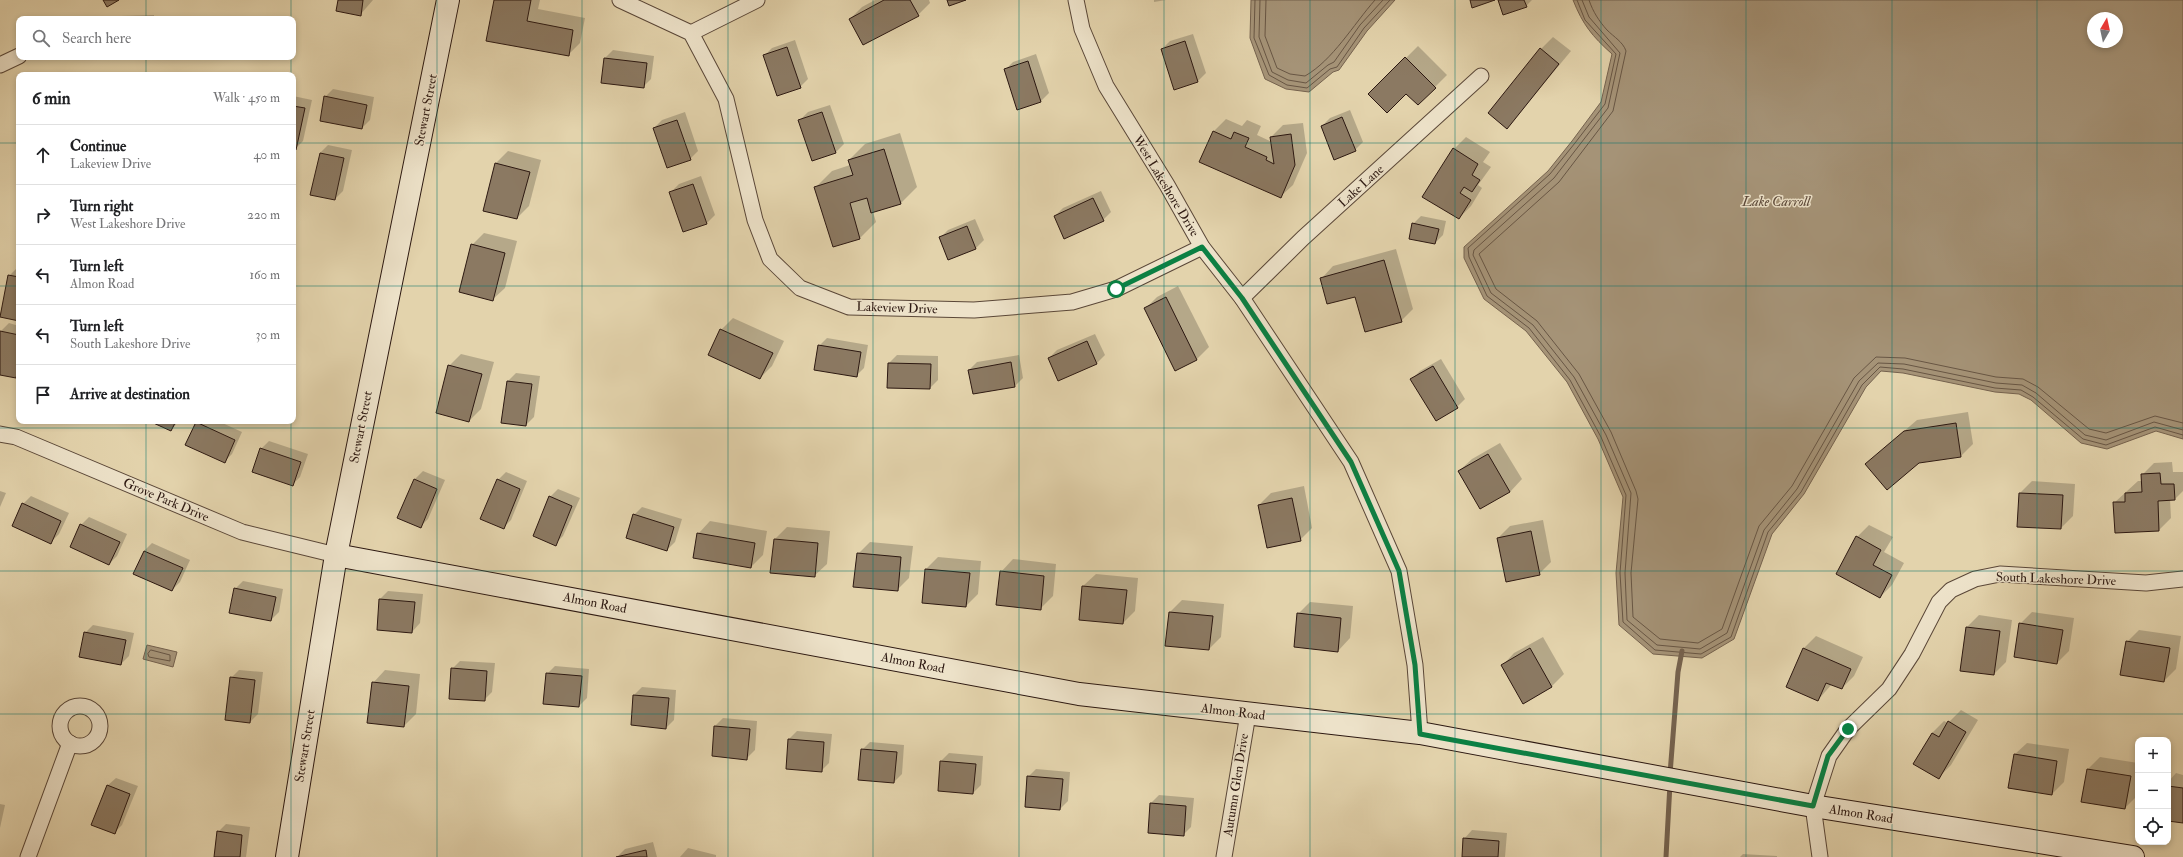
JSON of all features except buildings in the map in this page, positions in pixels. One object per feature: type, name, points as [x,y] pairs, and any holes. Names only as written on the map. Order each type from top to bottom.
[{"type":"street","name":"Stewart Street","points":[[287,857],[336,555],[448,0]]},
{"type":"street","points":[[620,0],[691,33],[758,0]]},
{"type":"street","name":"West Lakeshore Drive","points":[[1076,0],[1082,29],[1106,86],[1202,247],[1242,298],[1351,462],[1399,571],[1415,665],[1420,734]]},
{"type":"street","name":"Lakeview Drive","points":[[691,33],[726,99],[755,220],[770,259],[800,288],[849,306],[974,310],[1072,302],[1116,289],[1202,247]]},
{"type":"street","points":[[0,66],[16,58]]},
{"type":"street","name":"Lake Lane","points":[[1242,298],[1304,238],[1481,76]]},
{"type":"street","name":"Grove Park Drive","points":[[0,434],[16,437],[242,532],[336,555]]},
{"type":"street","name":"Almon Road","points":[[336,555],[1079,694],[1420,734],[1813,806],[2133,857]]},
{"type":"street","name":"South Lakeshore Drive","points":[[1813,806],[1828,756],[1835,744],[1848,729],[1889,689],[1912,654],[1939,602],[1957,587],[1975,580],[2000,574],[2146,582],[2183,579]]},
{"type":"street","name":"Autumn Glen Drive","points":[[1224,857],[1248,714]]},
{"type":"street","points":[[28,857],[70,743]]},
{"type":"street","points":[[1813,806],[1820,857]]},
{"type":"water","points":[[1251,0],[1395,0],[1367,31],[1339,70],[1333,72],[1309,92],[1286,89],[1265,79],[1250,38]]},
{"type":"water","name":"Lake Carroll","points":[[1573,0],[2183,0],[2183,439],[2156,431],[2107,449],[2081,443],[2031,400],[2019,394],[1995,392],[1903,373],[1881,371],[1866,387],[1804,494],[1772,534],[1734,639],[1702,658],[1653,654],[1619,625],[1616,573],[1623,497],[1598,439],[1567,382],[1526,331],[1484,299],[1464,258],[1464,247],[1548,171],[1601,102],[1612,54],[1589,30],[1580,16]]},
{"type":"water","points":[[147,645],[177,652],[173,667],[143,659]]},
{"type":"waterway","points":[[1670,774],[1678,672],[1682,651]]},
{"type":"waterway","points":[[1666,857],[1670,784]]},
{"type":"route","points":[[1116,289],[1202,247],[1242,298],[1351,462],[1399,571],[1415,665],[1420,734],[1813,806],[1828,756],[1835,744],[1848,729]]}]
